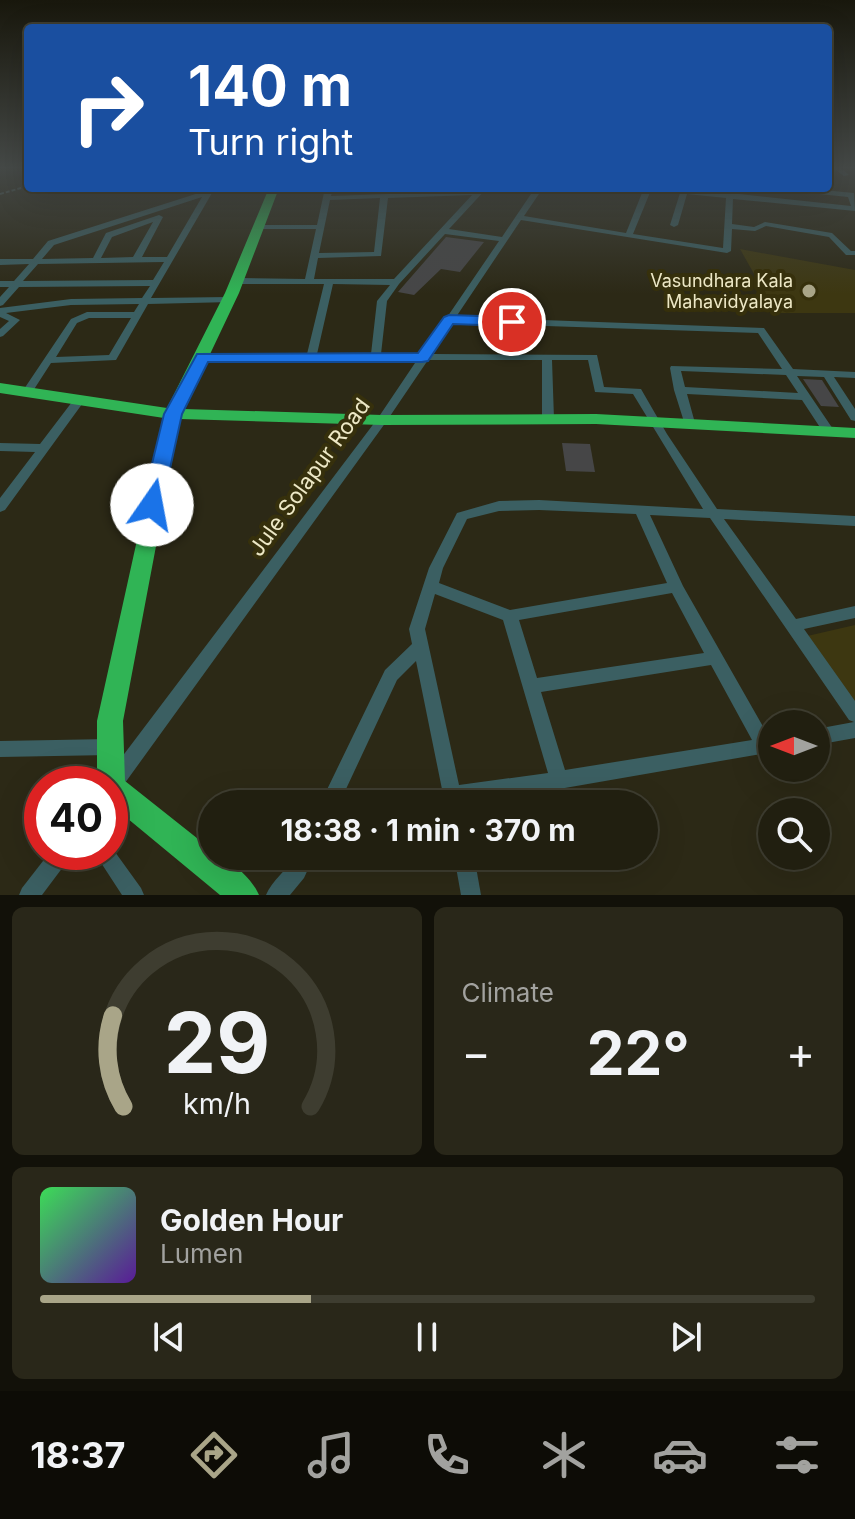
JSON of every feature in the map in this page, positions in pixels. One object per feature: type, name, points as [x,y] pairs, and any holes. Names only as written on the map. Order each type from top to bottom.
[{"type":"street","points":[[0,303],[51,243],[155,210]]},
{"type":"street","points":[[48,360],[112,358],[134,315],[198,210]]},
{"type":"street","points":[[110,766],[110,721],[173,414],[238,281],[265,210]]},
{"type":"street","points":[[309,281],[325,210]]},
{"type":"street","points":[[314,256],[378,254],[383,210]]},
{"type":"street","points":[[376,357],[382,301],[463,210]]},
{"type":"street","name":"Jule Solapur Road","points":[[127,766],[382,420],[422,357],[525,210]]},
{"type":"street","points":[[629,235],[641,210]]},
{"type":"street","points":[[674,225],[678,210]]},
{"type":"street","points":[[520,218],[727,251],[729,210]]},
{"type":"street","points":[[96,260],[109,235],[159,217],[136,260]]},
{"type":"street","points":[[728,226],[755,229],[765,224],[832,235],[849,253],[855,253]]},
{"type":"street","points":[[257,227],[321,227]]},
{"type":"street","points":[[443,231],[505,240]]},
{"type":"street","points":[[0,262],[169,259]]},
{"type":"street","points":[[238,281],[396,282]]},
{"type":"street","points":[[311,357],[329,281]]},
{"type":"street","points":[[0,284],[155,283]]},
{"type":"street","points":[[0,312],[71,302],[229,300]]},
{"type":"street","points":[[0,312],[15,320],[0,334]]},
{"type":"street","points":[[27,392],[74,321],[87,315],[134,315]]},
{"type":"street","points":[[449,320],[761,330],[829,432]]},
{"type":"street","points":[[203,357],[593,357],[599,390],[637,391],[710,512],[795,625],[855,715]]},
{"type":"street","points":[[547,357],[548,419]]},
{"type":"street","points":[[689,423],[675,368],[855,375]]},
{"type":"street","points":[[827,374],[855,418]]},
{"type":"street","points":[[0,388],[173,414],[382,420],[548,419],[689,423],[855,433]]},
{"type":"street","points":[[679,390],[804,397]]},
{"type":"street","points":[[0,507],[4,495],[79,400]]},
{"type":"street","points":[[0,447],[43,448]]},
{"type":"street","points":[[452,790],[417,629],[431,586],[462,516],[499,506],[640,509],[855,521]]},
{"type":"street","points":[[640,509],[676,587],[758,728]]},
{"type":"street","points":[[431,586],[510,616],[676,587]]},
{"type":"street","points":[[795,625],[855,612]]},
{"type":"street","points":[[510,616],[559,780]]},
{"type":"street","points":[[336,790],[391,675],[421,646]]},
{"type":"street","points":[[530,686],[716,658]]},
{"type":"street","points":[[830,734],[855,730]]},
{"type":"street","points":[[0,749],[110,747]]},
{"type":"street","points":[[506,790],[758,747]]},
{"type":"street","points":[[128,801],[244,895]]},
{"type":"street","points":[[29,895],[48,870]]},
{"type":"street","points":[[117,870],[134,895]]},
{"type":"street","points":[[276,895],[297,870]]},
{"type":"street","points":[[467,870],[471,895]]},
{"type":"shaded area","name":"Vasundhara Kala Mahavidyalaya","points":[[740,249],[855,270],[855,313],[776,313]]},
{"type":"shaded area","points":[[855,625],[855,716],[803,637]]},
{"type":"building","points":[[446,237],[484,242],[460,272],[441,269],[414,295],[398,292]]},
{"type":"building","points":[[803,379],[822,380],[839,407],[821,406]]},
{"type":"building","points":[[562,443],[590,444],[595,472],[566,471]]},
{"type":"traffic: fast","points":[[244,895],[111,787],[110,721],[173,414],[232,293],[265,210]]},
{"type":"traffic: fast","points":[[0,388],[173,414],[382,420],[596,419],[855,433]]},
{"type":"place","name":"Vasundhara Kala Mahavidyalaya","points":[[809,291]]},
{"type":"route","points":[[152,505],[173,414],[203,357],[422,357],[449,320],[512,322]]}]
